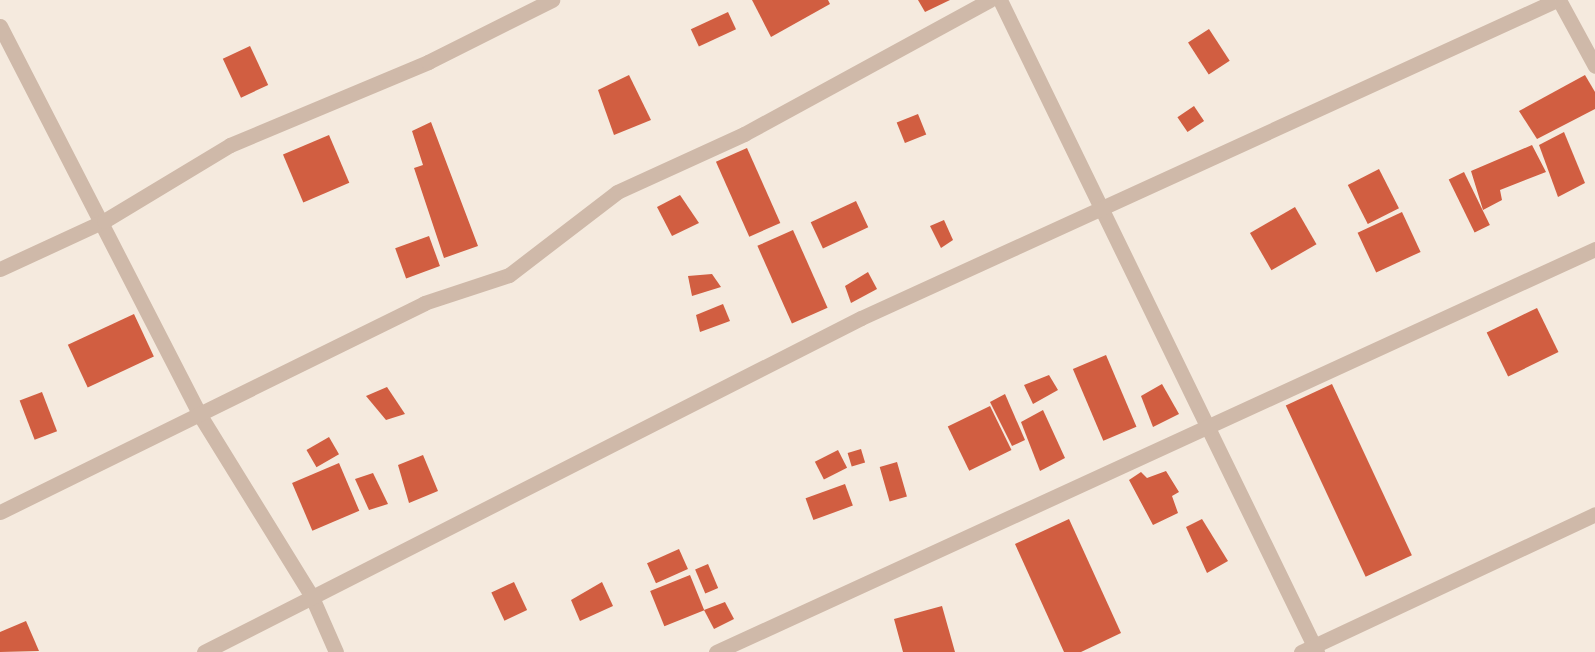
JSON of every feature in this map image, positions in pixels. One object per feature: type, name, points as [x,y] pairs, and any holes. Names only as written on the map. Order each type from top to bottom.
[{"type":"street","points":[[0,269],[104,220],[230,145],[428,62],[552,0]]},
{"type":"street","points":[[0,512],[201,417],[424,303],[509,275],[616,192],[744,134],[990,0]]},
{"type":"street","points":[[999,0],[1102,209],[1310,650],[1595,514]]},
{"type":"street","points":[[204,652],[311,595],[861,318],[1558,0],[1595,66]]},
{"type":"street","points":[[0,26],[104,220],[201,417],[311,595],[336,652]]},
{"type":"street","points":[[716,652],[1595,249]]},
{"type":"building","points":[[752,0],[828,0],[830,4],[771,37]]},
{"type":"building","points":[[918,0],[950,0],[925,12]]},
{"type":"building","points":[[728,12],[736,29],[699,47],[691,29]]},
{"type":"building","points":[[1209,29],[1230,61],[1209,74],[1188,43]]},
{"type":"building","points":[[250,46],[268,85],[241,98],[223,59]]},
{"type":"building","points":[[629,75],[651,120],[614,135],[598,90]]},
{"type":"building","points":[[1585,75],[1595,92],[1595,109],[1537,139],[1519,111]]},
{"type":"building","points":[[1194,106],[1204,121],[1187,132],[1177,117]]},
{"type":"building","points":[[918,114],[926,134],[905,143],[897,123]]},
{"type":"building","points":[[431,122],[478,246],[444,258],[414,168],[423,165],[412,131]]},
{"type":"building","points":[[1564,132],[1585,183],[1558,197],[1539,145]]},
{"type":"building","points":[[329,135],[349,183],[303,202],[283,155]]},
{"type":"building","points":[[1532,145],[1546,172],[1500,190],[1502,200],[1483,210],[1471,171]]},
{"type":"building","points":[[747,148],[780,223],[749,237],[716,162]]},
{"type":"building","points":[[1379,169],[1399,208],[1368,224],[1348,185]]},
{"type":"building","points":[[1464,172],[1490,225],[1475,232],[1449,179]]},
{"type":"building","points":[[680,195],[699,223],[672,236],[657,207]]},
{"type":"building","points":[[856,201],[868,227],[823,248],[811,222]]},
{"type":"building","points":[[1295,207],[1316,244],[1271,270],[1250,233]]},
{"type":"building","points":[[1402,212],[1421,252],[1376,273],[1358,233]]},
{"type":"building","points":[[944,220],[953,240],[941,248],[930,226]]},
{"type":"building","points":[[793,230],[828,308],[792,324],[757,246]]},
{"type":"building","points":[[429,236],[440,266],[406,278],[395,248]]},
{"type":"building","points":[[868,272],[877,289],[851,303],[845,286]]},
{"type":"building","points":[[712,274],[721,287],[692,296],[688,276]]},
{"type":"building","points":[[723,304],[730,321],[700,332],[696,315]]},
{"type":"building","points":[[1537,308],[1558,352],[1508,377],[1487,333]]},
{"type":"building","points":[[134,314],[154,357],[88,387],[68,345]]},
{"type":"building","points":[[1106,355],[1136,427],[1103,441],[1073,369]]},
{"type":"building","points":[[1049,375],[1058,390],[1033,404],[1024,385]]},
{"type":"building","points":[[1162,384],[1179,414],[1153,427],[1141,396]]},
{"type":"building","points":[[1332,384],[1412,555],[1366,577],[1286,406]]},
{"type":"building","points":[[387,387],[405,414],[386,420],[366,396]]},
{"type":"building","points":[[42,392],[57,431],[35,440],[20,401]]},
{"type":"building","points":[[1005,394],[1025,440],[1012,446],[990,402]]},
{"type":"building","points":[[990,406],[1011,450],[969,471],[948,427]]},
{"type":"building","points":[[1043,410],[1065,458],[1040,471],[1021,422]]},
{"type":"building","points":[[329,437],[339,454],[316,467],[306,450]]},
{"type":"building","points":[[861,449],[865,462],[852,466],[848,453]]},
{"type":"building","points":[[838,450],[847,468],[824,480],[815,462]]},
{"type":"building","points":[[423,455],[438,491],[409,503],[398,465]]},
{"type":"building","points":[[897,462],[907,497],[890,502],[880,467]]},
{"type":"building","points":[[339,463],[359,511],[312,531],[292,483]]},
{"type":"building","points":[[1166,471],[1179,492],[1172,496],[1178,513],[1153,525],[1129,480],[1141,472],[1147,478]]},
{"type":"building","points":[[373,473],[388,504],[369,510],[355,479]]},
{"type":"building","points":[[845,484],[853,506],[813,520],[806,498]]},
{"type":"building","points":[[1069,519],[1121,633],[1081,652],[1064,652],[1015,544]]},
{"type":"building","points":[[1202,519],[1228,561],[1207,573],[1186,527]]},
{"type":"building","points":[[679,549],[688,569],[656,583],[647,563]]},
{"type":"building","points":[[708,564],[718,588],[705,593],[695,569]]},
{"type":"building","points":[[690,575],[704,610],[664,626],[650,591]]},
{"type":"building","points":[[514,582],[527,610],[504,621],[491,593]]},
{"type":"building","points":[[602,582],[613,606],[580,621],[571,600]]},
{"type":"building","points":[[725,602],[734,619],[714,629],[704,610]]},
{"type":"building","points":[[942,606],[955,652],[903,652],[894,619]]},
{"type":"building","points":[[26,621],[39,651],[0,652],[0,632]]}]
